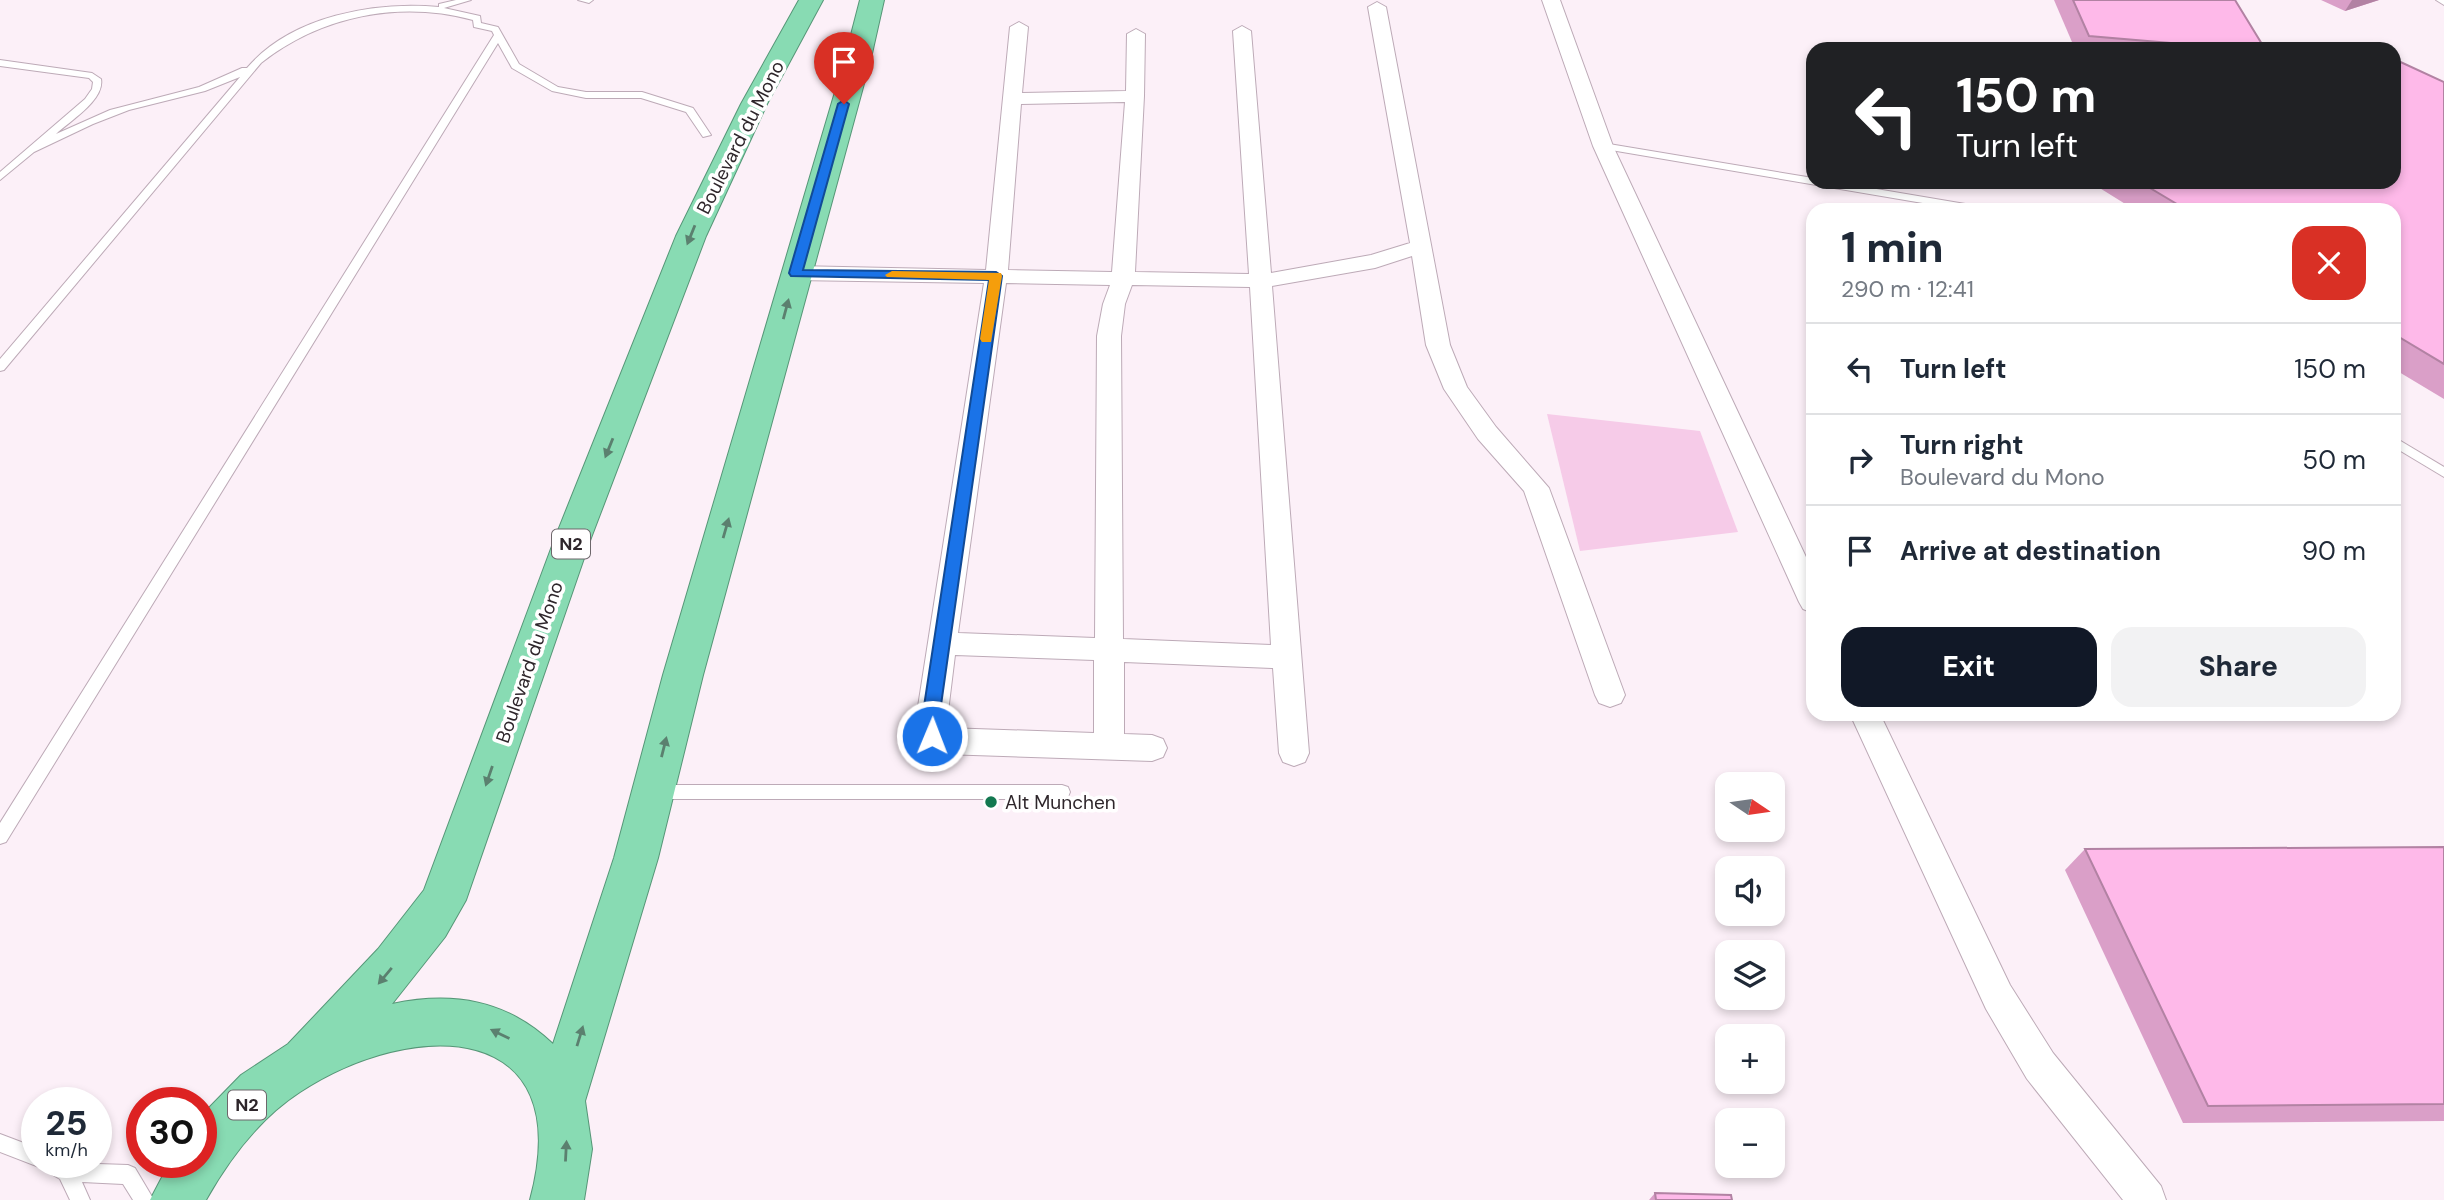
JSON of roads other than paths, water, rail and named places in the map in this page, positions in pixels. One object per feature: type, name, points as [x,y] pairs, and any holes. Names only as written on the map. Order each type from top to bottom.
[{"type":"highway","name":"Boulevard du Mono","points":[[303,1064],[389,972],[427,926],[443,900],[573,538],[691,236],[754,104],[811,0]]},
{"type":"highway","name":"N2","points":[[560,1101],[636,858],[872,0]]},
{"type":"highway","name":"N2","points":[[217,1137],[282,1075],[336,1046],[401,1024],[462,1022],[489,1029],[513,1040],[533,1056],[549,1076],[566,1123],[567,1152],[557,1200]]},
{"type":"highway","name":"N2","points":[[177,1200],[190,1178]]},
{"type":"street","points":[[1551,0],[1603,146],[1806,587]]},
{"type":"street","points":[[1377,7],[1438,345],[1456,389],[1487,433],[1536,488],[1610,695]]},
{"type":"street","points":[[1019,27],[996,276],[930,726],[932,736],[943,741],[1152,748]]},
{"type":"street","points":[[1242,31],[1263,281],[1285,657],[1294,753]]},
{"type":"street","points":[[1109,747],[1109,336],[1114,303],[1123,280],[1135,96],[1136,34]]},
{"type":"street","points":[[1011,99],[1135,96]]},
{"type":"street","points":[[795,273],[1263,281],[1375,261],[1420,247]]},
{"type":"street","points":[[941,643],[1285,657]]},
{"type":"street","points":[[1868,721],[1998,997],[2040,1066],[2147,1200]]},
{"type":"lane","points":[[431,9],[467,0]]},
{"type":"lane","points":[[582,0],[589,0]]},
{"type":"lane","points":[[32,150],[68,131],[127,108],[215,85],[258,61],[290,38],[324,24],[374,12],[431,9],[454,11],[477,19],[477,25],[495,29],[515,66],[555,89],[586,95],[642,95],[690,110],[706,135]]},
{"type":"lane","points":[[0,837],[498,36]]},
{"type":"lane","points":[[0,367],[258,61]]},
{"type":"lane","points":[[0,63],[92,76],[98,81],[97,89],[88,101],[0,177]]},
{"type":"lane","points":[[1603,146],[1806,180]]},
{"type":"lane","points":[[0,166],[12,167]]},
{"type":"lane","points":[[1857,189],[1941,203]]},
{"type":"lane","points":[[2401,445],[2444,473]]},
{"type":"lane","points":[[653,792],[1062,792]]},
{"type":"lane","points":[[0,1143],[21,1152]]},
{"type":"lane","points":[[112,1174],[128,1175],[144,1200]]},
{"type":"lane","points":[[70,1178],[80,1200]]},
{"type":"place","name":"Alt Munchen","points":[[991,802]]}]
